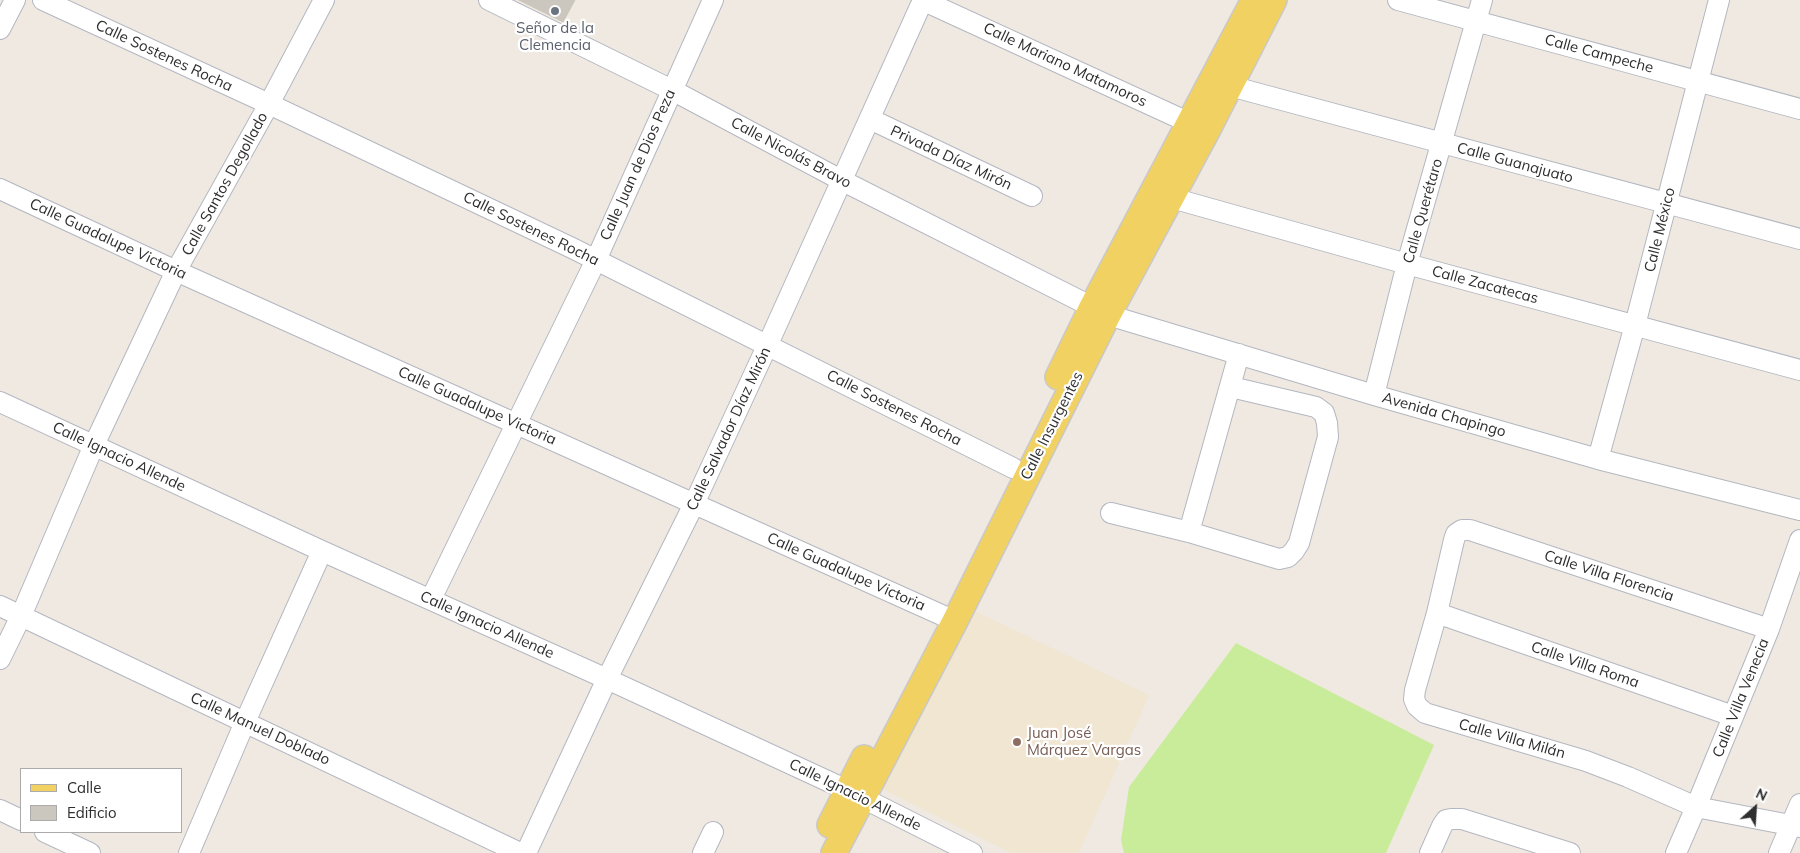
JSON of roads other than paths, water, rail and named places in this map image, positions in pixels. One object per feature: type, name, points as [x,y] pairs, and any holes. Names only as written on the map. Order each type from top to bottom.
[{"type":"main road","name":"Calle Insurgentes","points":[[816,853],[855,794],[947,618],[1041,447],[1100,311],[1172,198],[1198,127],[1254,0]]},
{"type":"main road","name":"Calle Insurgentes","points":[[947,618],[1013,468],[1100,311],[1198,127],[1230,86],[1274,0]]},
{"type":"main road","name":"Calle Insurgentes","points":[[834,853],[855,794]]},
{"type":"street","points":[[0,29],[15,0]]},
{"type":"street","name":"Calle Sostenes Rocha","points":[[43,0],[269,104],[596,260],[768,344],[1013,468]]},
{"type":"street","name":"Calle Santos Degollado","points":[[0,659],[21,616],[94,445],[176,271],[269,104],[324,0]]},
{"type":"street","name":"Calle Nicolás Bravo","points":[[489,0],[672,90],[841,180],[1100,311]]},
{"type":"street","name":"Calle Juan de Dios Peza","points":[[431,599],[596,260],[713,0]]},
{"type":"street","name":"Calle Mariano Matamoros","points":[[922,0],[1198,127]]},
{"type":"street","name":"Calle Salvador Díaz Mirón","points":[[526,853],[606,679],[694,504],[870,119],[922,0]]},
{"type":"street","name":"Calle Campeche","points":[[1398,0],[1800,109]]},
{"type":"street","name":"Calle Querétaro","points":[[1374,395],[1407,264],[1482,0]]},
{"type":"street","name":"Calle México","points":[[1598,459],[1667,204],[1697,80],[1719,0]]},
{"type":"street","name":"Calle Guanajuato","points":[[1230,86],[1800,239]]},
{"type":"street","name":"Privada Díaz Mirón","points":[[870,119],[1032,196]]},
{"type":"street","name":"Calle Guadalupe Victoria","points":[[0,189],[176,271],[947,618]]},
{"type":"street","name":"Calle Zacatecas","points":[[1172,198],[1407,264],[1800,370]]},
{"type":"street","name":"Avenida Chapingo","points":[[1100,311],[1374,395],[1598,459],[1800,510]]},
{"type":"street","points":[[1189,532],[1239,354]]},
{"type":"street","points":[[1111,514],[1189,532],[1279,559],[1288,557],[1294,551],[1299,543],[1328,437],[1324,414],[1316,407],[1230,387]]},
{"type":"street","name":"Calle Ignacio Allende","points":[[0,402],[855,794],[972,853]]},
{"type":"street","name":"Calle Villa Florencia","points":[[1454,540],[1456,534],[1462,530],[1470,530],[1769,628]]},
{"type":"street","name":"Calle Villa Milán","points":[[1454,540],[1437,613],[1415,690],[1414,699],[1417,706],[1425,713],[1586,761],[1696,807],[1796,827]]},
{"type":"street","name":"Calle Villa Venecia","points":[[1676,853],[1769,628],[1800,540]]},
{"type":"street","points":[[190,853],[245,722],[322,551]]},
{"type":"street","name":"Calle Manuel Doblado","points":[[0,606],[520,853]]},
{"type":"street","name":"Calle Villa Roma","points":[[1437,613],[1734,716]]},
{"type":"street","points":[[1779,853],[1796,827],[1800,804]]},
{"type":"street","points":[[0,810],[20,820]]},
{"type":"street","points":[[1430,853],[1446,820],[1462,819],[1570,853]]},
{"type":"street","points":[[703,853],[713,832]]},
{"type":"street","points":[[47,833],[90,853]]},
{"type":"place","name":"Señor de la Clemencia","points":[[555,11]]},
{"type":"place","name":"Juan José Márquez Vargas","points":[[1017,742]]}]
